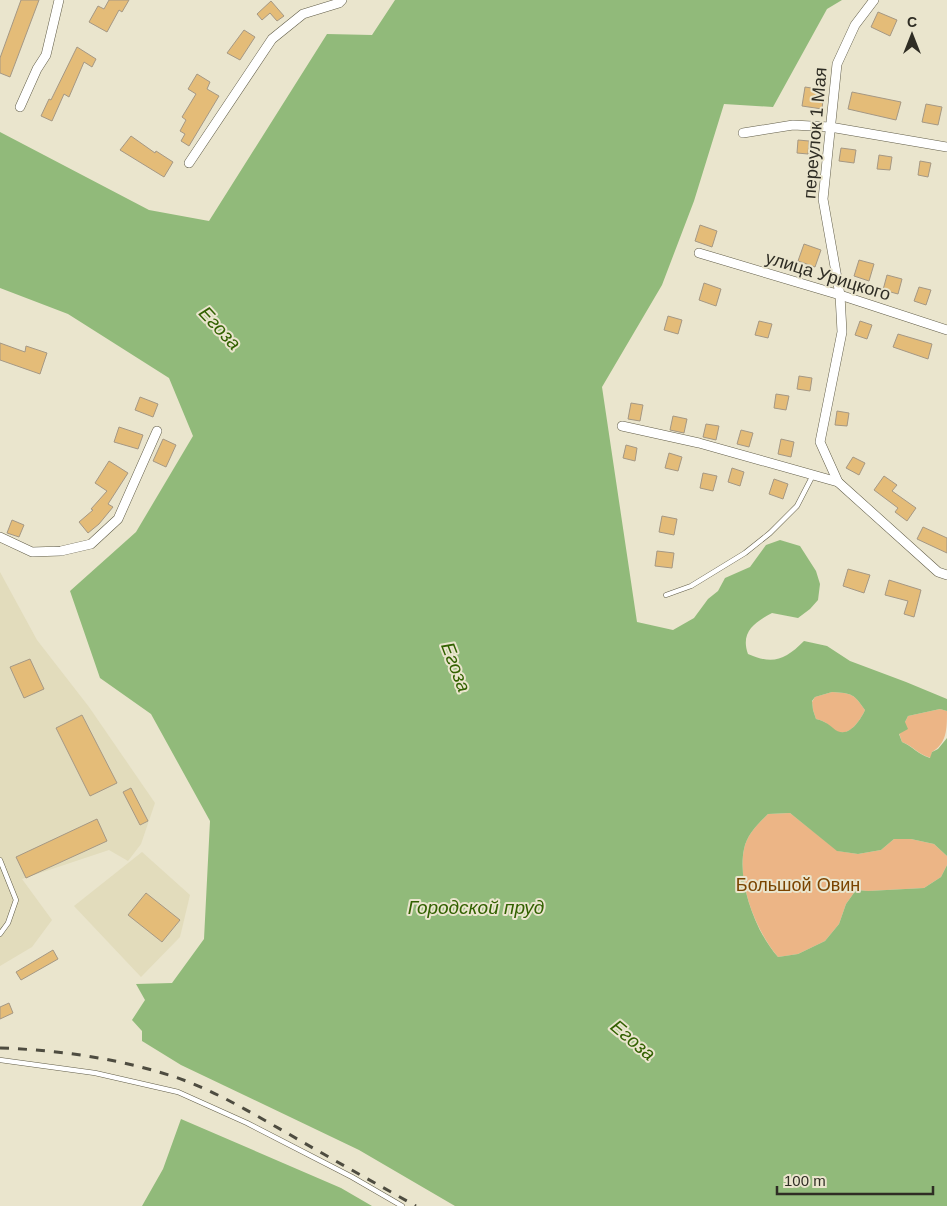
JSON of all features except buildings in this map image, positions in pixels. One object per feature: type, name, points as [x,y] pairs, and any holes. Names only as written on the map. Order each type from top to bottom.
[{"type":"street","points":[[20,107],[37,69],[46,55],[59,0]]},
{"type":"street","points":[[189,163],[272,39],[303,14],[339,3],[342,0]]},
{"type":"street","name":"переулок 1 Мая","points":[[838,482],[820,442],[842,332],[840,295],[823,199],[837,64],[855,25],[874,0]]},
{"type":"street","points":[[743,134],[793,125],[830,127],[947,147]]},
{"type":"street","name":"улица Урицкого","points":[[699,253],[840,295],[947,330]]},
{"type":"street","points":[[622,426],[699,443],[838,482],[938,572],[947,575]]},
{"type":"street","points":[[0,537],[32,552],[61,551],[91,544],[118,520],[157,431]]},
{"type":"lane","points":[[666,595],[691,586],[745,554],[770,533],[797,506],[813,475]]},
{"type":"lane","points":[[0,861],[16,900],[8,923],[0,934]]},
{"type":"lane","points":[[0,1060],[96,1074],[178,1092],[247,1123],[352,1177],[402,1206]]},
{"type":"shaded area","points":[[0,572],[37,640],[89,707],[155,803],[141,844],[128,861],[109,850],[22,879],[52,920],[32,947],[0,966]]},
{"type":"shaded area","points":[[142,852],[190,895],[180,937],[141,977],[74,906]]},
{"type":"green space","points":[[832,692],[852,695],[865,710],[856,724],[843,733],[816,719],[813,710],[812,702],[815,697]]},
{"type":"green space","points":[[940,709],[947,711],[946,730],[941,744],[932,752],[931,758],[902,742],[899,733],[904,730],[908,716]]},
{"type":"green space","name":"Большой Овин","points":[[790,813],[838,851],[858,854],[881,850],[894,839],[911,839],[934,844],[947,856],[947,865],[941,877],[924,888],[856,890],[846,904],[839,924],[825,941],[798,954],[778,957],[762,934],[750,906],[743,877],[744,849],[753,830],[768,814]]},
{"type":"water","name":"Городской пруд","points":[[395,0],[842,0],[827,9],[773,107],[724,104],[694,201],[662,285],[602,387],[637,622],[673,630],[694,618],[708,599],[718,591],[725,578],[750,567],[766,545],[780,540],[800,546],[816,571],[820,584],[818,600],[798,618],[772,613],[760,620],[748,634],[746,646],[748,654],[772,660],[791,653],[804,641],[827,646],[850,661],[947,699],[947,711],[940,709],[908,716],[905,722],[908,729],[899,734],[902,742],[930,758],[932,752],[938,749],[947,738],[947,856],[934,844],[911,839],[894,839],[881,850],[858,854],[837,851],[790,813],[768,814],[753,830],[748,839],[744,849],[743,876],[750,906],[762,935],[778,957],[798,954],[825,941],[839,924],[846,904],[856,890],[924,888],[941,877],[947,865],[947,1206],[455,1206],[359,1150],[181,1065],[142,1041],[142,1031],[132,1020],[145,1000],[136,984],[172,983],[204,939],[210,821],[151,714],[100,678],[70,591],[136,532],[193,436],[169,378],[68,314],[0,288],[0,132],[149,210],[209,221],[327,34],[372,35]],"holes":[[[839,692],[852,695],[865,710],[856,724],[848,731],[843,732],[816,719],[812,701],[815,697]]]},
{"type":"water","points":[[181,1119],[341,1188],[372,1206],[142,1206],[163,1169]]},
{"type":"railway","points":[[0,1048],[87,1056],[130,1064],[187,1081],[245,1109],[416,1206]]},
{"type":"water label","name":"Егоза","points":[[220,328]]},
{"type":"water label","name":"Егоза","points":[[456,667]]},
{"type":"water label","name":"Егоза","points":[[633,1040]]}]
